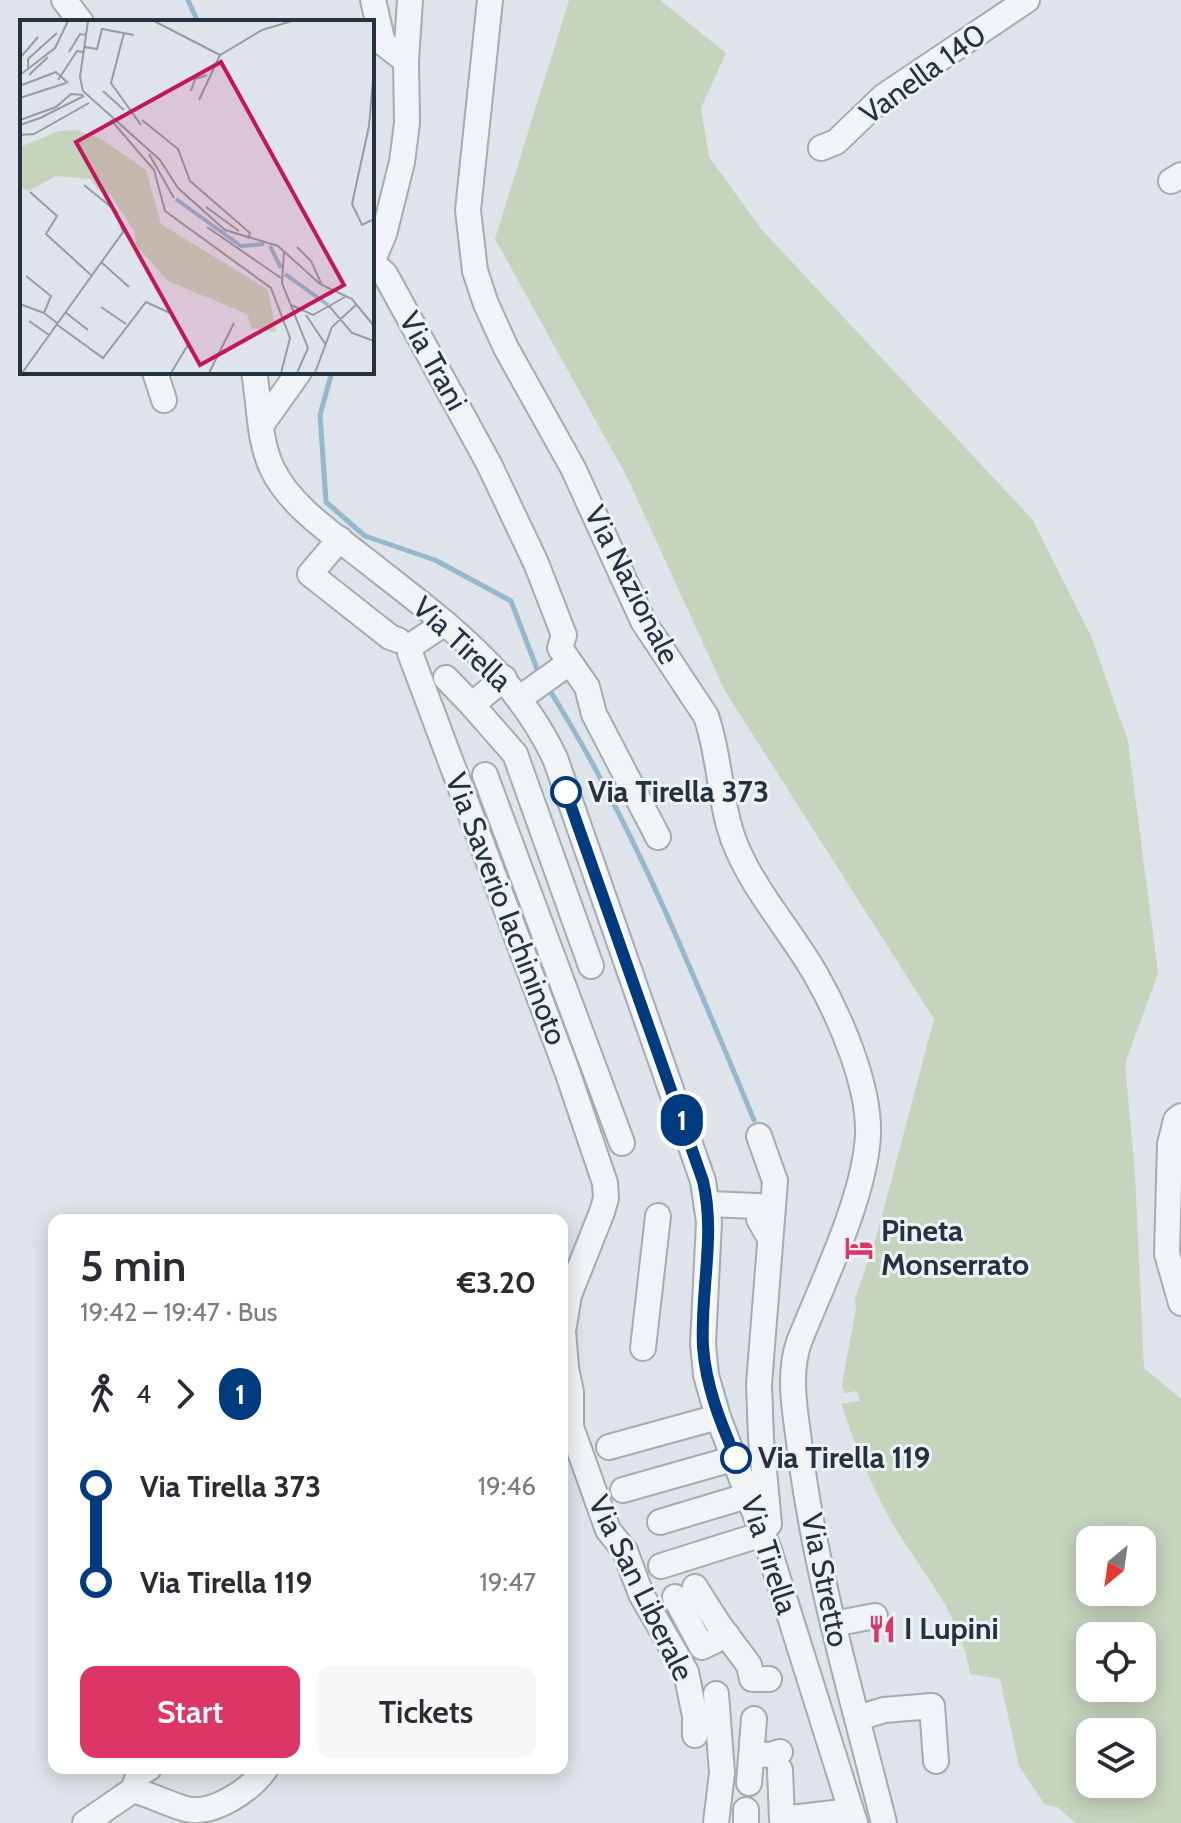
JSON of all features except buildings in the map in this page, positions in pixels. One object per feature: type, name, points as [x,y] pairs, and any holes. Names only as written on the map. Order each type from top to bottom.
[{"type":"street","points":[[64,0],[79,20]]},
{"type":"street","points":[[373,0],[383,43],[406,61]]},
{"type":"street","name":"Via Trani","points":[[374,257],[384,234],[402,162],[407,123],[406,61],[410,0]]},
{"type":"street","name":"Via Nazionale","points":[[490,0],[468,210],[475,271],[506,348],[573,468],[643,621],[706,716],[736,845],[771,910],[816,975],[848,1047],[862,1086],[867,1117],[866,1154]]},
{"type":"street","name":"Vanella 140","points":[[821,148],[836,142],[884,96],[1027,0]]},
{"type":"street","name":"Via Trani","points":[[374,264],[385,274],[489,464],[536,563],[564,635],[544,681]]},
{"type":"street","points":[[156,374],[164,400]]},
{"type":"street","name":"Via Tirella","points":[[259,374],[265,450],[276,477],[288,493],[481,653],[504,678],[544,681],[548,743],[690,1141],[708,1204],[703,1344],[706,1375],[718,1417],[766,1542],[854,1819]]},
{"type":"street","points":[[262,424],[298,374]]},
{"type":"street","points":[[340,539],[310,574],[390,637],[398,640]]},
{"type":"street","name":"Via Saverio Iachininoto","points":[[445,623],[412,645],[410,653],[599,1162],[606,1198],[602,1212]]},
{"type":"street","points":[[446,678],[515,754],[591,966]]},
{"type":"street","points":[[472,705],[504,678]]},
{"type":"street","points":[[544,681],[587,687],[594,714],[658,837]]},
{"type":"street","points":[[515,754],[548,743]]},
{"type":"street","points":[[485,775],[622,1143]]},
{"type":"street","points":[[558,870],[589,859]]},
{"type":"street","points":[[1181,1116],[1176,1120],[1170,1144],[1167,1254],[1181,1303]]},
{"type":"street","points":[[661,1566],[766,1542],[769,1511],[759,1384],[775,1181],[759,1136]]},
{"type":"street","name":"Via Stretto","points":[[866,1154],[844,1227],[793,1361],[794,1403],[804,1483],[833,1624],[884,1823]]},
{"type":"street","points":[[708,1204],[758,1206],[759,1219],[771,1240]]},
{"type":"street","name":"Via San Liberale","points":[[568,1301],[602,1212]]},
{"type":"street","points":[[643,1348],[658,1216]]},
{"type":"street","name":"Via San Liberale","points":[[568,1378],[571,1427],[578,1453],[608,1530],[625,1551],[641,1594],[686,1672],[695,1716],[695,1735]]},
{"type":"street","points":[[609,1447],[718,1417]]},
{"type":"street","points":[[623,1490],[736,1458]]},
{"type":"street","points":[[660,1522],[750,1495]]},
{"type":"street","points":[[685,1592],[702,1647],[727,1635],[749,1665],[752,1679],[769,1679]]},
{"type":"street","points":[[833,1624],[875,1616]]},
{"type":"street","points":[[716,1694],[722,1773],[716,1823]]},
{"type":"street","points":[[858,1718],[884,1710],[932,1706],[936,1761]]},
{"type":"street","points":[[749,1783],[754,1719]]},
{"type":"street","points":[[753,1754],[770,1755],[780,1761],[782,1819],[854,1819]]},
{"type":"street","points":[[85,1823],[133,1790],[139,1774]]},
{"type":"street","points":[[133,1790],[155,1795],[189,1810],[221,1805],[257,1781],[262,1774]]},
{"type":"green space","points":[[569,0],[660,0],[726,53],[701,108],[709,157],[762,230],[1032,519],[1091,636],[1128,741],[1158,973],[1125,1064],[1135,1174],[1144,1368],[1181,1399],[1181,1823],[1076,1823],[1057,1807],[1045,1805],[1019,1766],[1000,1679],[970,1674],[958,1630],[948,1609],[886,1512],[867,1473],[841,1404],[860,1401],[857,1391],[844,1393],[842,1385],[855,1299],[876,1238],[934,1019],[725,691],[627,477],[495,239]]},
{"type":"waterway","points":[[188,0],[197,20]]},
{"type":"waterway","points":[[331,374],[320,415],[326,502],[365,536],[435,560],[511,601],[539,674]]},
{"type":"waterway","points":[[547,686],[607,790],[660,898],[754,1120]]},
{"type":"bus line","name":"1","points":[[566,792],[703,1181],[709,1222],[703,1344],[706,1375],[718,1417],[736,1458]]},
{"type":"place","name":"Via Tirella 373","points":[[566,792]]},
{"type":"place","name":"Pineta Monserrato","points":[[859,1248]]},
{"type":"place","name":"Via Tirella 119","points":[[736,1458]]},
{"type":"place","name":"I Lupini","points":[[882,1629]]}]
